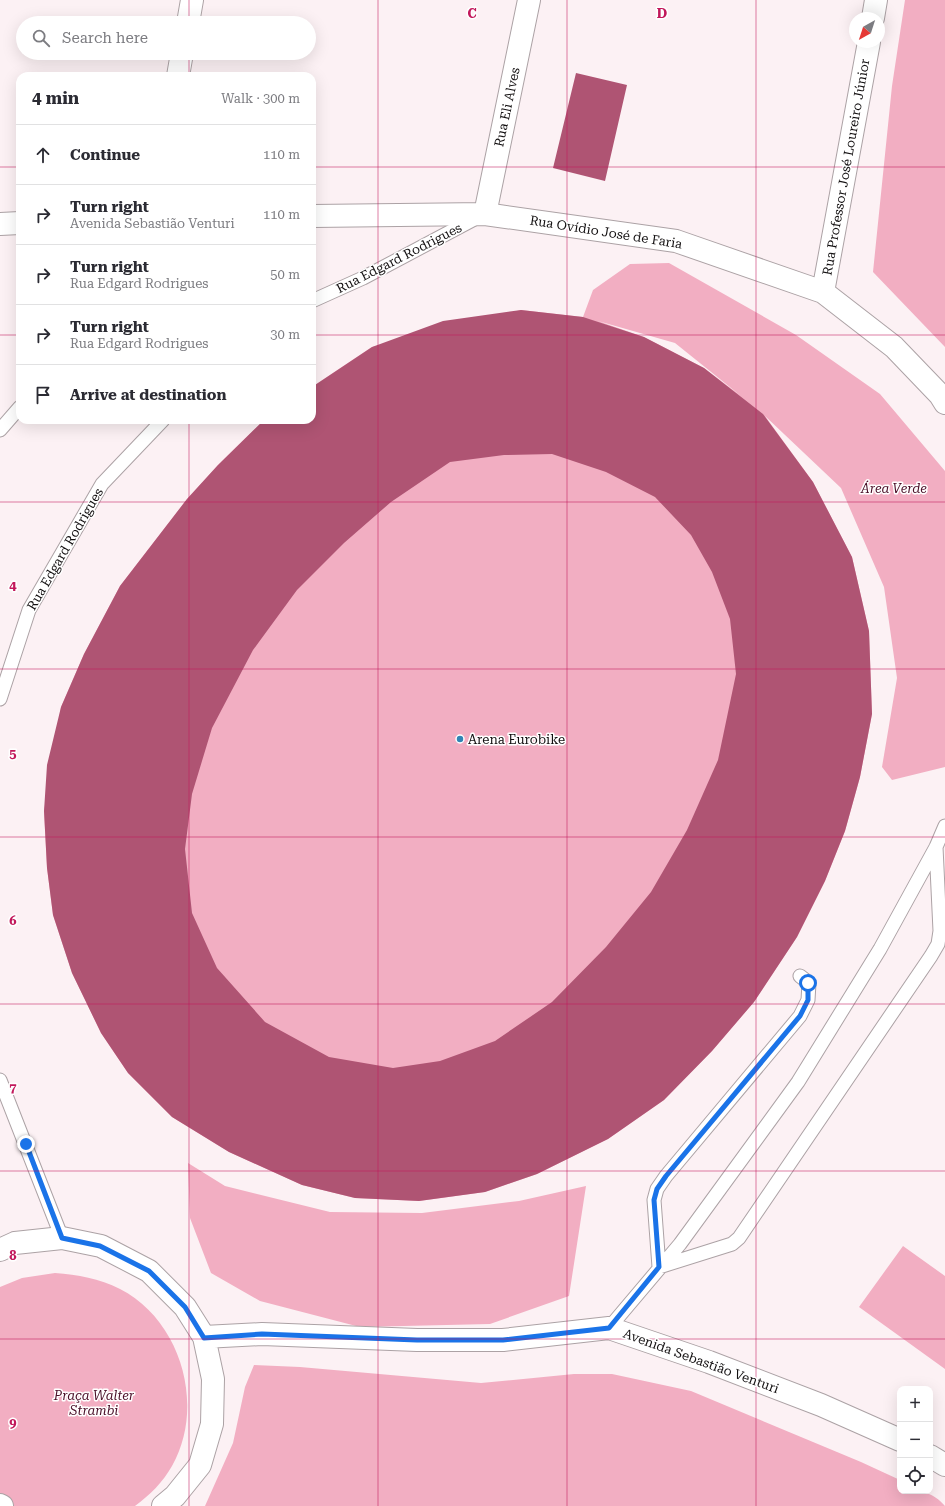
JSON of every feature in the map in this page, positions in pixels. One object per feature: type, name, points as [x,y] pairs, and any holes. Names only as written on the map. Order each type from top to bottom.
[{"type":"street","points":[[189,16],[192,0]]},
{"type":"street","name":"Rua Eli Alves","points":[[485,214],[529,0]]},
{"type":"street","points":[[874,12],[876,0]]},
{"type":"street","name":"Rua Professor José Loureiro Júnior","points":[[823,292],[868,48]]},
{"type":"street","points":[[179,72],[181,60]]},
{"type":"street","name":"Rua Ovídio José de Faria","points":[[316,216],[485,214],[676,241],[823,292],[894,347],[940,395],[945,403]]},
{"type":"street","points":[[0,224],[16,223]]},
{"type":"street","points":[[0,1250],[15,1243],[62,1238],[100,1246],[149,1271],[185,1307],[204,1338],[213,1379],[212,1424],[200,1465],[175,1496],[163,1506]]},
{"type":"street","name":"Avenida Sebastião Venturi","points":[[204,1338],[262,1334],[417,1340],[503,1340],[609,1328],[709,1362],[821,1405],[897,1439]]},
{"type":"street","points":[[933,1458],[945,1465]]},
{"type":"lane","name":"Rua Edgard Rodrigues","points":[[316,299],[363,278],[485,214]]},
{"type":"lane","points":[[0,430],[16,412]]},
{"type":"lane","name":"Rua Edgard Rodrigues","points":[[0,698],[29,610],[102,484],[159,424]]},
{"type":"lane","points":[[609,1328],[680,1244],[798,1082],[880,949],[936,847],[945,826]]},
{"type":"lane","points":[[659,1267],[732,1244],[739,1238],[931,956],[938,944],[940,930],[936,847]]},
{"type":"lane","points":[[659,1267],[654,1200],[657,1189],[666,1176],[800,1016],[808,1000],[808,983],[800,976]]},
{"type":"lane","points":[[0,1080],[62,1238]]},
{"type":"green space","points":[[905,0],[945,0],[945,347],[873,272],[892,86]]},
{"type":"green space","name":"Arena Eurobike","points":[[669,263],[796,335],[880,394],[945,471],[945,767],[892,780],[882,767],[897,678],[884,587],[841,488],[765,416],[813,482],[852,557],[869,631],[872,714],[860,777],[845,831],[825,881],[797,937],[754,1002],[712,1051],[664,1100],[608,1139],[537,1174],[485,1192],[419,1201],[355,1198],[302,1185],[229,1152],[172,1117],[128,1073],[101,1033],[72,973],[53,915],[47,868],[44,811],[61,707],[84,654],[120,586],[187,499],[218,465],[260,424],[316,424],[316,384],[372,347],[521,310],[583,317],[593,290],[630,264]],"holes":[[[598,321],[675,343],[741,396],[704,368],[644,337]]]},
{"type":"green space","points":[[188,1163],[225,1186],[330,1212],[422,1213],[519,1201],[586,1186],[569,1296],[490,1324],[360,1327],[260,1301],[211,1273],[190,1218]]},
{"type":"green space","points":[[903,1246],[945,1276],[945,1369],[859,1307]]},
{"type":"green space","name":"Praça Walter Strambi","points":[[55,1273],[80,1276],[104,1282],[120,1289],[141,1303],[159,1321],[172,1343],[182,1367],[187,1392],[187,1417],[182,1442],[172,1466],[165,1477],[151,1493],[135,1506],[0,1506],[0,1287],[22,1278]]},
{"type":"green space","points":[[254,1365],[300,1367],[481,1383],[574,1374],[612,1374],[691,1391],[897,1479],[897,1494],[930,1494],[945,1506],[205,1506],[233,1443],[245,1387]]},
{"type":"building","points":[[576,73],[627,85],[605,181],[553,168]]},
{"type":"building","points":[[521,310],[583,317],[644,337],[704,368],[763,414],[813,482],[852,557],[869,631],[872,714],[860,777],[845,831],[825,881],[797,937],[754,1002],[712,1051],[664,1100],[608,1139],[537,1174],[485,1192],[419,1201],[355,1198],[302,1185],[229,1152],[172,1117],[128,1073],[101,1033],[72,973],[53,915],[47,868],[44,811],[47,765],[61,707],[84,654],[120,586],[187,499],[218,465],[260,424],[316,424],[316,384],[372,347],[443,321]],"holes":[[[552,454],[606,472],[655,497],[691,535],[712,572],[730,619],[736,674],[718,760],[687,830],[651,892],[606,947],[552,1002],[495,1041],[440,1061],[393,1068],[329,1057],[265,1022],[217,968],[192,913],[185,849],[192,794],[212,728],[253,650],[297,590],[344,543],[391,502],[450,462],[504,455]]]},
{"type":"place","name":"Arena Eurobike","points":[[460,739]]},
{"type":"route","points":[[26,1144],[62,1238],[100,1246],[149,1271],[185,1307],[204,1338],[262,1334],[417,1340],[503,1340],[609,1328],[659,1267],[654,1200],[657,1189],[666,1176],[800,1016],[808,1000],[808,983]]},
{"type":"park label","name":"Área Verde","points":[[894,488]]}]
